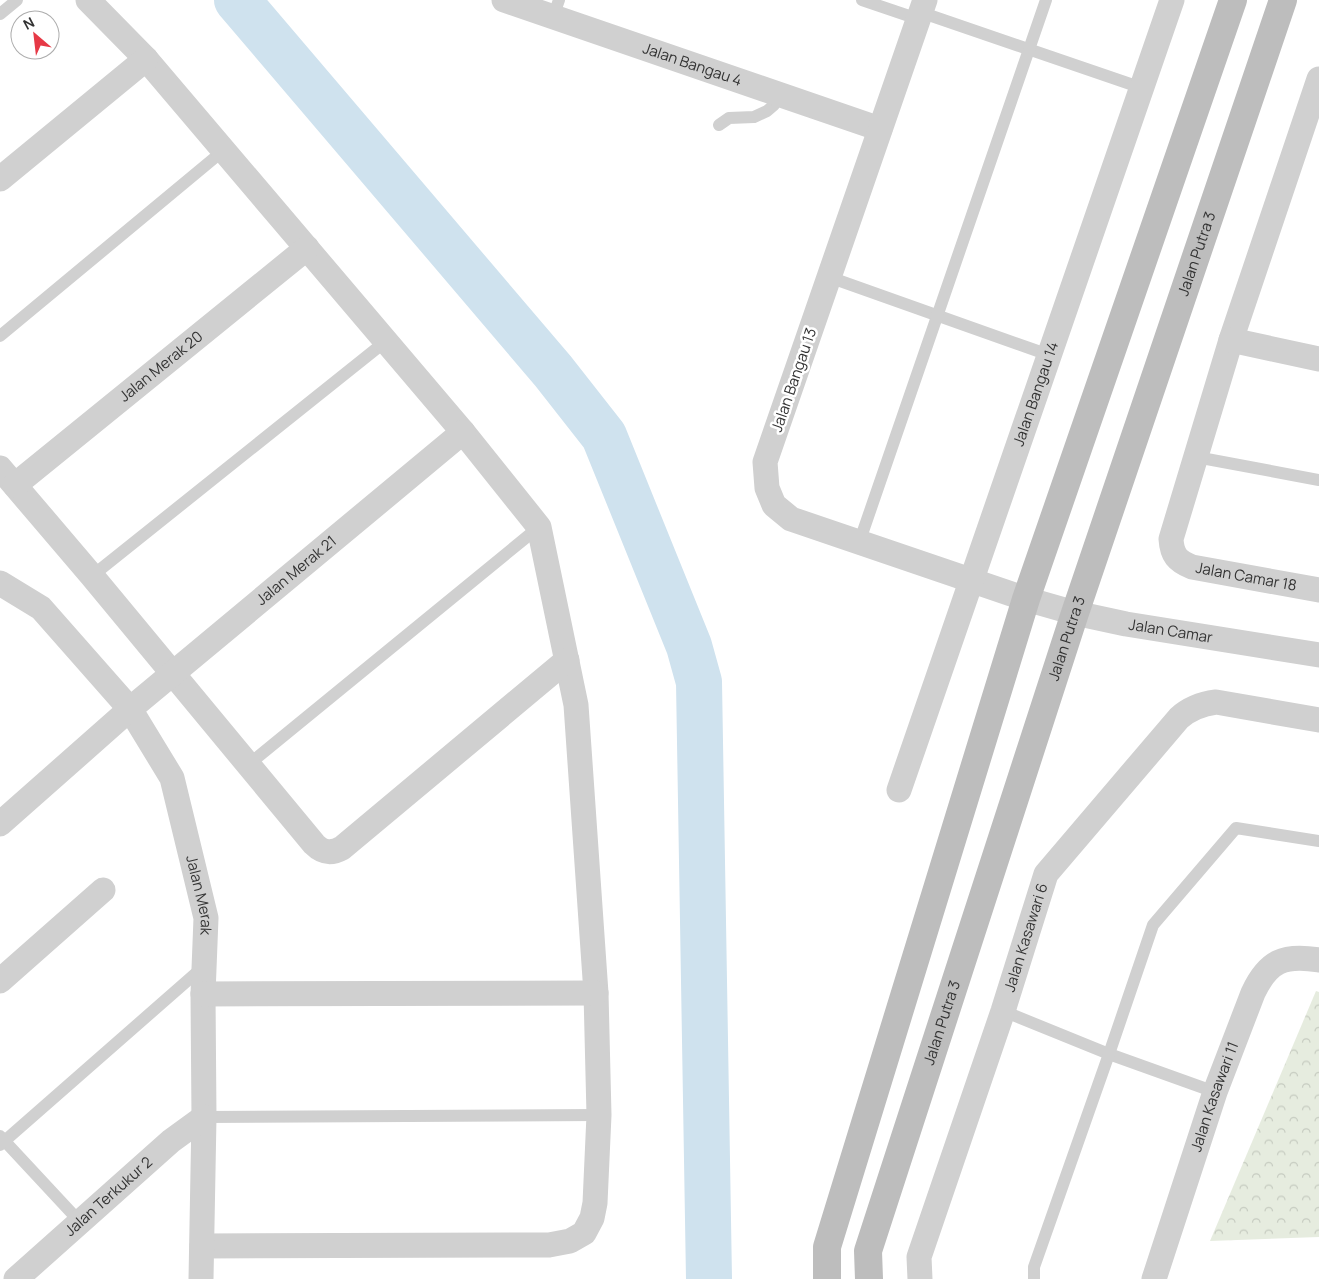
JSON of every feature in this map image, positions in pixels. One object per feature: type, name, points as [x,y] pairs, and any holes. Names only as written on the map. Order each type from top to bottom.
[{"type":"street","points":[[88,0],[146,59],[224,150],[464,432],[539,527],[576,706],[596,993],[599,1115],[595,1202],[592,1218],[584,1233],[570,1242],[549,1245],[202,1246]]},
{"type":"street","name":"Jalan Bangau 4","points":[[504,0],[556,8],[778,94],[880,129]]},
{"type":"street","name":"Jalan Bangau 14","points":[[899,790],[1172,0]]},
{"type":"street","points":[[827,1279],[827,1247],[1026,599],[1233,0]]},
{"type":"street","name":"Jalan Putra 3","points":[[869,1279],[868,1251],[1075,613],[1283,0]]},
{"type":"street","name":"Jalan Bangau 13","points":[[921,11],[765,462],[767,488],[774,505],[791,519],[1026,599]]},
{"type":"street","points":[[0,179],[146,59]]},
{"type":"street","points":[[1196,457],[1231,340],[1319,79]]},
{"type":"street","name":"Jalan Merak 20","points":[[7,477],[307,248]]},
{"type":"street","points":[[1231,340],[1319,358]]},
{"type":"street","name":"Jalan Merak 21","points":[[0,824],[172,673],[464,432]]},
{"type":"street","name":"Jalan Camar 18","points":[[1196,457],[1172,539],[1172,548],[1176,557],[1183,564],[1192,567],[1319,590]]},
{"type":"street","points":[[7,477],[320,850],[335,852],[342,848],[567,660]]},
{"type":"street","name":"Jalan Merak","points":[[0,583],[41,608],[130,709],[172,778],[206,918],[203,994],[202,1279]]},
{"type":"street","name":"Jalan Camar","points":[[1026,599],[1075,613],[1126,624],[1319,655]]},
{"type":"street","name":"Jalan Kasawari 6","points":[[920,1279],[919,1257],[1003,1011],[1046,874],[1178,718],[1189,709],[1202,704],[1216,702],[1319,720]]},
{"type":"street","points":[[0,981],[103,890]]},
{"type":"street","name":"Jalan Kasawari 11","points":[[1154,1279],[1215,1092],[1252,993],[1260,978],[1272,966],[1287,959],[1304,958],[1319,960]]},
{"type":"street","points":[[203,994],[596,993]]},
{"type":"street","name":"Jalan Terkukur 2","points":[[16,1279],[171,1140],[204,1117]]},
{"type":"lane","points":[[0,14],[17,0]]},
{"type":"lane","points":[[862,0],[921,11],[1142,88]]},
{"type":"lane","points":[[859,543],[1046,0]]},
{"type":"lane","points":[[719,125],[729,118],[754,117],[767,111],[774,104],[778,94]]},
{"type":"lane","points":[[0,336],[224,150]]},
{"type":"lane","points":[[829,277],[1049,355]]},
{"type":"lane","points":[[92,576],[386,341]]},
{"type":"lane","points":[[1196,457],[1319,480]]},
{"type":"lane","points":[[248,765],[539,527]]},
{"type":"lane","points":[[1034,1279],[1034,1268],[1153,925],[1236,828],[1319,841]]},
{"type":"lane","points":[[80,1222],[2,1140],[204,967]]},
{"type":"lane","points":[[1003,1011],[1109,1054],[1215,1092]]},
{"type":"lane","points":[[204,1117],[599,1115]]},
{"type":"green space","points":[[1316,991],[1319,992],[1319,1237],[1210,1241]]},
{"type":"waterway","points":[[237,0],[553,371],[604,436],[689,646],[699,682],[709,1279]]}]
